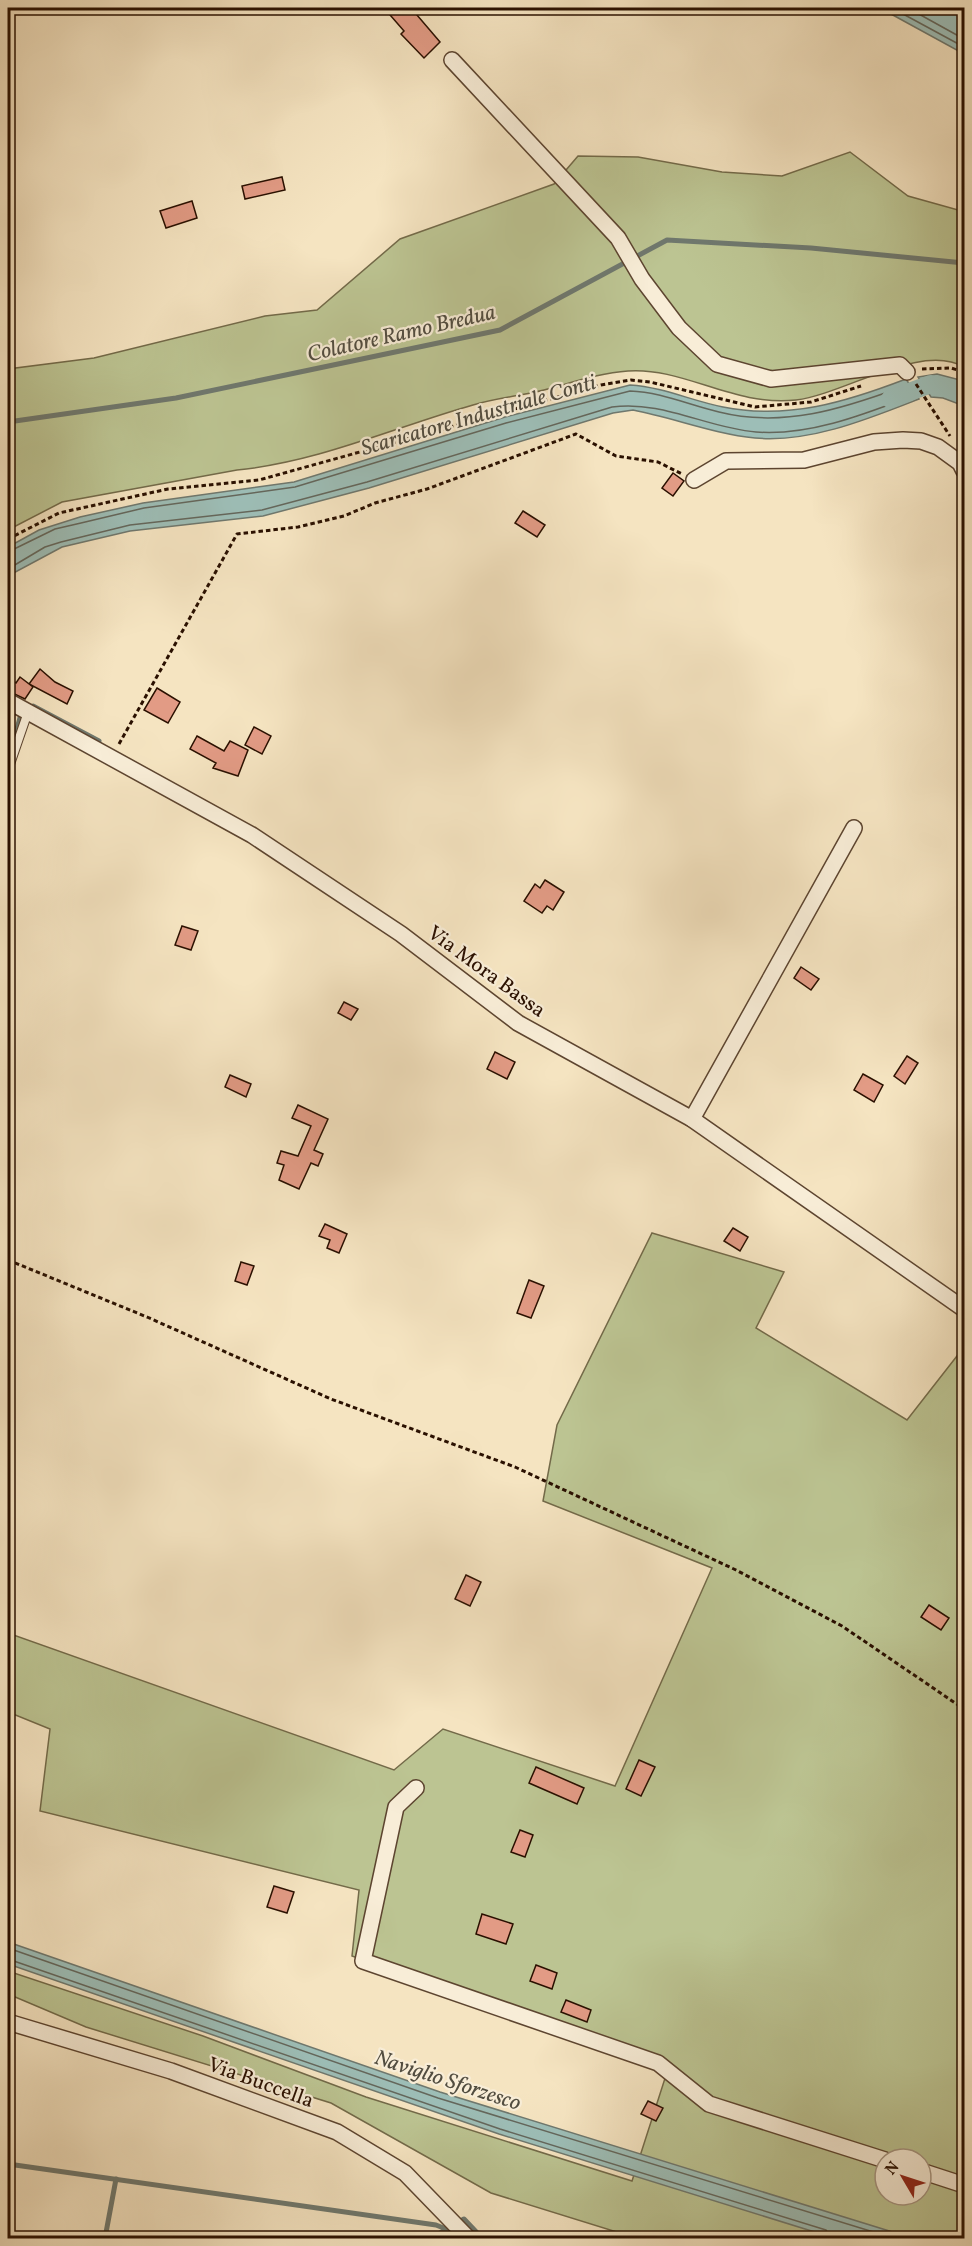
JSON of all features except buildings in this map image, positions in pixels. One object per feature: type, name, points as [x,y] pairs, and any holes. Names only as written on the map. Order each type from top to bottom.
[{"type":"street","points":[[452,60],[618,238],[679,328],[717,364],[771,379],[900,365],[909,374]]},
{"type":"street","points":[[694,480],[726,461],[804,460],[874,442],[903,440],[921,441],[938,447],[962,467]]},
{"type":"street","name":"Via Mora Bassa","points":[[20,708],[252,835],[401,934],[518,1023],[692,1119],[964,1309]]},
{"type":"street","points":[[692,1119],[854,828]]},
{"type":"street","points":[[416,1788],[396,1807],[363,1961],[658,2063],[709,2104],[873,2156]]},
{"type":"street","name":"Via Buccella","points":[[8,2022],[171,2071],[337,2132],[405,2173],[468,2238]]},
{"type":"street","points":[[933,2175],[964,2185]]},
{"type":"lane","points":[[8,770],[20,708]]},
{"type":"path","points":[[962,467],[949,433],[909,374],[941,368],[964,372]]},
{"type":"path","points":[[8,539],[59,513],[168,489],[259,480],[600,385],[631,380],[650,382],[755,407],[811,402],[864,385]]},
{"type":"path","points":[[111,758],[237,534],[298,526],[344,516],[375,503],[428,489],[576,434],[616,456],[658,462],[694,480]]},
{"type":"path","points":[[8,1260],[147,1317],[331,1399],[514,1467],[736,1570],[842,1626],[964,1709]]},
{"type":"green space","points":[[850,152],[908,196],[958,210],[964,209],[964,367],[946,361],[926,361],[882,372],[816,396],[773,401],[730,393],[649,371],[606,374],[482,403],[298,460],[62,502],[8,530],[8,369],[94,358],[265,316],[317,310],[400,239],[554,184],[578,156],[638,157],[722,172],[782,176]]},
{"type":"green space","points":[[652,1233],[784,1272],[756,1328],[907,1420],[964,1347],[964,2238],[636,2238],[491,2193],[331,2103],[86,2027],[8,1994],[8,1971],[203,2036],[366,2097],[632,2181],[668,2069],[352,1956],[359,1890],[40,1811],[50,1729],[8,1712],[8,1633],[394,1770],[443,1729],[615,1786],[712,1568],[543,1501],[557,1425]]},
{"type":"water","points":[[880,8],[964,8],[964,54]]},
{"type":"water","points":[[937,374],[964,381],[964,406],[943,398],[931,397],[918,377]]},
{"type":"water","points":[[906,379],[919,399],[818,433],[776,439],[755,438],[724,433],[633,410],[613,413],[369,488],[263,516],[130,531],[62,547],[8,576],[8,547],[39,530],[80,517],[143,503],[294,482],[505,417],[630,385],[654,388],[723,407],[771,411],[794,410],[839,401]]},
{"type":"water","points":[[8,1942],[440,2092],[912,2238],[834,2238],[499,2134],[8,1964]]},
{"type":"waterway","name":"Colatore Ramo Bredua","points":[[8,422],[176,398],[500,330],[667,240],[811,248],[964,263]]},
{"type":"waterway","name":"Scaricatore Industriale Conti","points":[[890,399],[931,384],[964,394]]},
{"type":"waterway","points":[[28,708],[33,706],[99,741]]},
{"type":"waterway","points":[[13,744],[21,714],[17,712]]},
{"type":"waterway","points":[[8,2164],[436,2225],[446,2229],[455,2238]]},
{"type":"waterway","points":[[105,2238],[116,2179]]},
{"type":"waterway","points":[[457,2223],[464,2219],[482,2238]]},
{"type":"waterway","points":[[432,2238],[447,2229]]},
{"type":"water label","name":"Naviglio Sforzesco","points":[[448,2079]]}]
